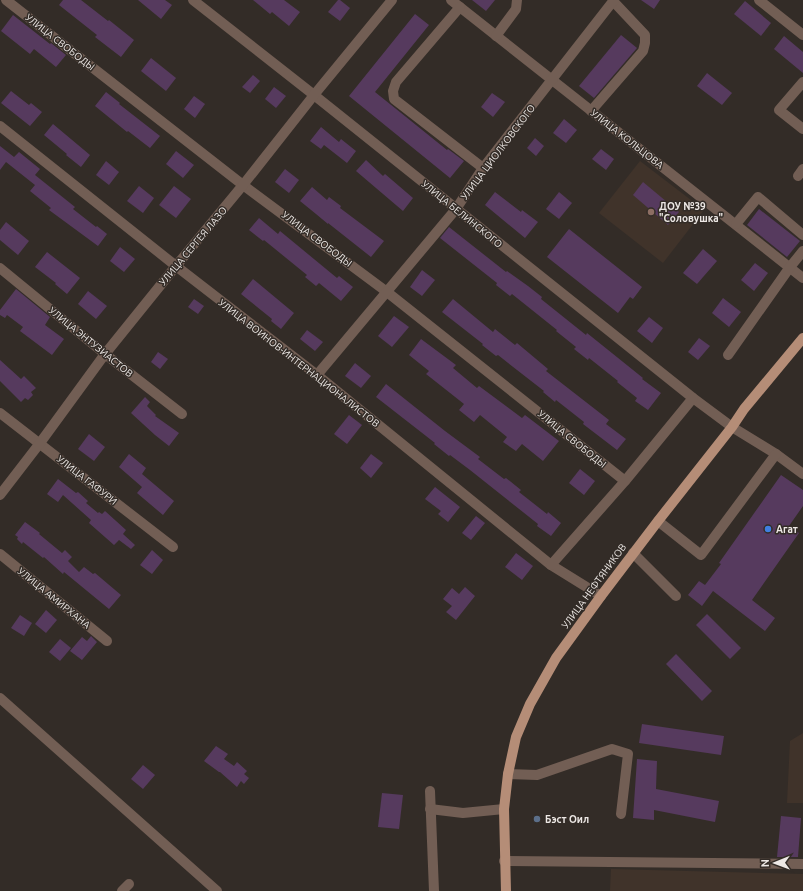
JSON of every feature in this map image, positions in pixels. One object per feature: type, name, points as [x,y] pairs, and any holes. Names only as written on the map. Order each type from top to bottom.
[{"type":"main road","name":"УЛИЦА НЕФТЯНИКОВ","points":[[506,891],[504,861],[504,809],[508,774],[516,737],[530,704],[556,658],[601,596],[732,427],[744,409],[803,338]]},
{"type":"street","name":"УЛИЦА СВОБОДЫ","points":[[6,0],[244,184],[387,292],[625,481]]},
{"type":"street","name":"УЛИЦА БЕЛИНСКОГО","points":[[193,0],[693,398],[732,427],[776,454],[803,474]]},
{"type":"street","name":"УЛИЦА СЕРГЕЯ ЛАЗО","points":[[0,495],[105,354],[392,0]]},
{"type":"street","name":"УЛИЦА КОЛЬЦОВА","points":[[451,0],[803,278]]},
{"type":"street","points":[[496,36],[516,9],[517,0]]},
{"type":"street","points":[[759,0],[803,35]]},
{"type":"street","points":[[591,110],[643,51],[645,43],[644,35],[614,1]]},
{"type":"street","name":"УЛИЦА ЦИОЛКОВСКОГО","points":[[317,375],[456,209],[483,168],[614,1]]},
{"type":"street","points":[[460,7],[396,82],[393,92],[394,99],[483,168]]},
{"type":"street","points":[[803,82],[779,110],[803,129]]},
{"type":"street","name":"УЛИЦА ВОИНОВ-ИНТЕРНАЦИОНАЛИСТОВ","points":[[0,126],[176,266],[317,375],[551,565],[601,596]]},
{"type":"street","points":[[736,224],[758,197],[803,235]]},
{"type":"street","points":[[728,355],[803,251]]},
{"type":"street","name":"УЛИЦА ЭНТУЗИАСТОВ","points":[[0,268],[105,354],[182,414]]},
{"type":"street","points":[[551,565],[625,481],[693,398]]},
{"type":"street","name":"УЛИЦА ГАФУРИ","points":[[0,413],[173,547]]},
{"type":"street","points":[[658,521],[701,555],[776,454]]},
{"type":"street","name":"УЛИЦА АМИРХАНА","points":[[0,554],[107,641]]},
{"type":"street","points":[[633,554],[676,596]]},
{"type":"street","points":[[0,698],[218,891]]},
{"type":"street","points":[[508,774],[537,776],[612,749],[628,754],[621,814]]},
{"type":"street","points":[[430,791],[434,891]]},
{"type":"street","points":[[430,809],[464,813],[504,809]]},
{"type":"street","points":[[504,861],[803,864]]},
{"type":"shaded area","name":"ДОУ №39 \"Соловушка\"","points":[[640,161],[704,210],[663,263],[599,213]]},
{"type":"shaded area","points":[[803,733],[803,803],[787,803],[790,741]]},
{"type":"shaded area","points":[[611,869],[803,874],[803,891],[610,891]]},
{"type":"building","points":[[63,0],[81,0],[134,40],[121,57],[95,37],[97,35],[59,5]]},
{"type":"building","points":[[138,0],[165,0],[172,5],[161,19]]},
{"type":"building","points":[[253,0],[284,0],[300,12],[289,26],[272,12],[270,14]]},
{"type":"building","points":[[338,0],[350,8],[340,21],[328,12]]},
{"type":"building","points":[[472,0],[495,0],[486,11]]},
{"type":"building","points":[[641,0],[660,0],[654,9]]},
{"type":"building","points":[[745,1],[771,23],[761,36],[734,14]]},
{"type":"building","points":[[415,14],[429,25],[375,92],[447,150],[448,149],[464,161],[450,178],[349,96]]},
{"type":"building","points":[[13,15],[66,55],[56,67],[34,49],[30,54],[1,31]]},
{"type":"building","points":[[621,35],[637,48],[594,98],[579,86]]},
{"type":"building","points":[[784,36],[803,52],[803,73],[774,49]]},
{"type":"building","points":[[151,58],[176,78],[166,91],[141,71]]},
{"type":"building","points":[[707,73],[732,93],[722,105],[697,86]]},
{"type":"building","points":[[253,75],[260,81],[250,93],[242,87]]},
{"type":"building","points":[[274,87],[286,96],[276,108],[265,99]]},
{"type":"building","points":[[11,91],[29,105],[31,103],[42,112],[30,126],[1,103]]},
{"type":"building","points":[[106,92],[160,136],[150,148],[128,131],[127,132],[95,106]]},
{"type":"building","points":[[492,93],[505,102],[493,117],[481,107]]},
{"type":"building","points":[[194,96],[205,104],[195,118],[184,109]]},
{"type":"building","points":[[564,119],[577,130],[566,143],[553,133]]},
{"type":"building","points":[[53,124],[90,155],[81,167],[44,135]]},
{"type":"building","points":[[321,127],[339,142],[341,139],[356,151],[347,163],[324,145],[321,149],[310,141]]},
{"type":"building","points":[[535,138],[544,146],[536,156],[527,148]]},
{"type":"building","points":[[0,146],[14,157],[19,152],[40,169],[35,175],[75,207],[73,209],[107,234],[98,246],[49,210],[51,208],[30,191],[35,185],[6,162],[0,170]]},
{"type":"building","points":[[601,149],[614,159],[606,170],[592,159]]},
{"type":"building","points":[[176,151],[194,165],[183,178],[166,164]]},
{"type":"building","points":[[366,160],[383,176],[385,174],[413,198],[403,211],[356,171]]},
{"type":"building","points":[[106,161],[119,172],[109,185],[96,175]]},
{"type":"building","points":[[285,169],[299,180],[289,193],[275,182]]},
{"type":"building","points":[[643,182],[679,212],[668,225],[633,195]]},
{"type":"building","points":[[139,186],[154,198],[143,213],[127,201]]},
{"type":"building","points":[[174,186],[191,199],[176,218],[159,205]]},
{"type":"building","points":[[312,187],[327,200],[329,197],[341,206],[340,208],[384,241],[371,257],[300,201]]},
{"type":"building","points":[[495,192],[521,212],[522,210],[538,222],[525,238],[485,205]]},
{"type":"building","points":[[559,192],[572,203],[559,219],[546,209]]},
{"type":"building","points":[[759,209],[800,241],[787,257],[747,225]]},
{"type":"building","points":[[259,218],[278,234],[280,231],[337,278],[339,276],[353,287],[341,301],[319,283],[316,286],[305,277],[307,275],[264,240],[263,241],[249,230]]},
{"type":"building","points":[[6,222],[29,241],[18,255],[0,240],[0,230]]},
{"type":"building","points":[[449,227],[506,272],[507,271],[528,286],[542,297],[541,299],[586,335],[587,333],[661,393],[648,410],[635,401],[637,398],[617,382],[618,381],[589,358],[588,360],[574,349],[576,347],[556,331],[557,330],[512,294],[510,296],[496,285],[497,283],[440,238]]},
{"type":"building","points":[[569,229],[642,287],[633,299],[630,297],[618,313],[547,257]]},
{"type":"building","points":[[120,247],[135,259],[124,272],[110,261]]},
{"type":"building","points":[[703,249],[717,261],[697,284],[683,273]]},
{"type":"building","points":[[47,252],[80,278],[67,294],[55,284],[56,283],[35,267]]},
{"type":"building","points":[[755,263],[768,273],[754,291],[741,280]]},
{"type":"building","points":[[422,270],[435,280],[422,296],[410,287]]},
{"type":"building","points":[[253,279],[294,313],[281,329],[271,321],[272,319],[241,294]]},
{"type":"building","points":[[16,289],[50,317],[45,325],[64,339],[52,355],[20,331],[23,327],[7,315],[5,318],[0,315],[0,310]]},
{"type":"building","points":[[88,291],[107,306],[96,319],[78,304]]},
{"type":"building","points":[[723,298],[741,312],[729,327],[712,313]]},
{"type":"building","points":[[194,299],[204,306],[198,314],[188,307]]},
{"type":"building","points":[[453,299],[493,332],[495,329],[515,345],[517,343],[548,369],[546,371],[609,420],[606,424],[626,439],[617,450],[583,424],[584,422],[556,400],[555,402],[543,392],[544,391],[498,355],[496,356],[442,312]]},
{"type":"building","points":[[394,316],[409,327],[392,347],[378,336]]},
{"type":"building","points":[[649,317],[663,328],[652,343],[637,331]]},
{"type":"building","points":[[307,330],[323,342],[315,351],[300,339]]},
{"type":"building","points":[[699,338],[710,346],[698,360],[688,352]]},
{"type":"building","points":[[421,339],[456,365],[453,368],[477,388],[479,386],[522,418],[525,415],[559,441],[543,461],[522,444],[516,451],[503,442],[507,437],[480,415],[474,422],[459,410],[464,404],[426,374],[429,371],[409,355]]},
{"type":"building","points":[[158,352],[168,359],[160,369],[151,362]]},
{"type":"building","points":[[0,360],[21,379],[24,376],[36,388],[31,392],[33,395],[28,400],[25,398],[21,402],[0,381]]},
{"type":"building","points":[[355,363],[371,376],[361,388],[345,376]]},
{"type":"building","points":[[386,384],[480,457],[478,459],[521,490],[519,492],[561,523],[551,536],[537,526],[538,524],[470,470],[450,455],[449,456],[434,444],[435,443],[376,397]]},
{"type":"building","points":[[145,397],[150,402],[147,406],[156,415],[155,416],[179,433],[169,446],[131,413]]},
{"type":"building","points":[[349,415],[362,425],[347,444],[334,434]]},
{"type":"building","points":[[89,434],[105,447],[94,461],[78,449]]},
{"type":"building","points":[[129,454],[146,468],[142,474],[174,501],[163,515],[137,493],[142,487],[119,467]]},
{"type":"building","points":[[371,454],[383,463],[371,478],[360,468]]},
{"type":"building","points":[[580,469],[595,481],[584,495],[569,483]]},
{"type":"building","name":"Агат","points":[[781,475],[803,490],[803,506],[789,526],[799,533],[752,600],[775,618],[765,631],[713,591],[702,606],[688,595],[699,581],[705,585],[721,564],[719,563]]},
{"type":"building","points":[[58,479],[76,493],[78,492],[88,501],[86,503],[98,513],[99,512],[102,514],[105,511],[126,530],[123,534],[135,545],[131,549],[119,540],[114,545],[89,523],[91,520],[63,495],[58,502],[47,494]]},
{"type":"building","points":[[435,487],[460,507],[448,522],[438,514],[441,511],[425,499]]},
{"type":"building","points":[[476,516],[485,523],[471,540],[462,533]]},
{"type":"building","points":[[25,522],[40,533],[39,534],[62,553],[65,550],[72,557],[68,561],[79,572],[84,567],[93,574],[95,573],[121,595],[109,609],[64,572],[63,574],[44,557],[43,558],[23,542],[22,544],[17,539],[18,537],[15,535]]},
{"type":"building","points":[[152,550],[163,560],[152,574],[140,565]]},
{"type":"building","points":[[516,553],[533,566],[522,580],[505,567]]},
{"type":"building","points":[[465,587],[475,596],[456,620],[446,612],[452,606],[443,599],[452,588],[459,594]]},
{"type":"building","points":[[46,610],[57,620],[46,633],[35,624]]},
{"type":"building","points":[[707,614],[741,648],[730,659],[696,625]]},
{"type":"building","points":[[20,615],[32,623],[24,636],[11,628]]},
{"type":"building","points":[[91,636],[97,642],[82,660],[70,651],[82,637],[87,641]]},
{"type":"building","points":[[60,639],[71,648],[60,661],[49,652]]},
{"type":"building","points":[[676,654],[712,691],[702,701],[666,664]]},
{"type":"building","points":[[642,724],[724,736],[721,755],[639,743]]},
{"type":"building","points":[[216,746],[228,754],[224,759],[234,766],[237,762],[247,771],[244,774],[249,778],[244,784],[241,781],[237,787],[220,772],[204,761]]},
{"type":"building","points":[[637,759],[657,761],[656,789],[719,801],[715,822],[654,810],[654,820],[633,818]]},
{"type":"building","points":[[143,765],[155,775],[143,789],[131,779]]},
{"type":"building","points":[[382,793],[403,795],[399,829],[378,827]]},
{"type":"building","points":[[781,816],[801,818],[798,857],[777,857]]},
{"type":"place","name":"ДОУ №39 \"Соловушка\"","points":[[651,212]]},
{"type":"place","name":"Агат","points":[[768,529]]},
{"type":"place","name":"Бэст Оил","points":[[537,819]]}]
